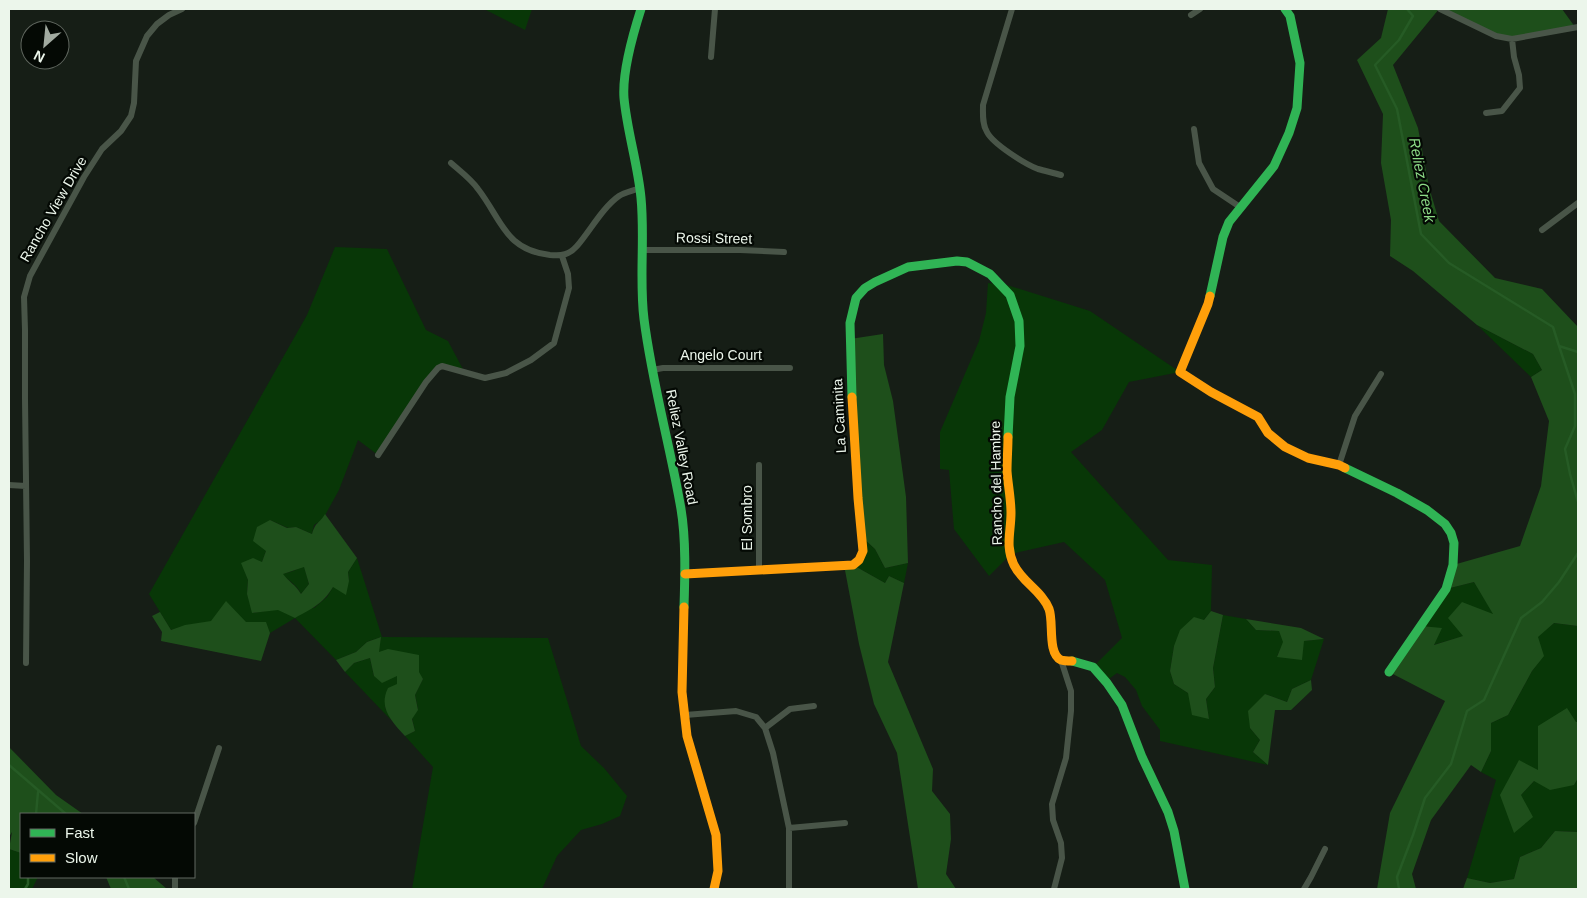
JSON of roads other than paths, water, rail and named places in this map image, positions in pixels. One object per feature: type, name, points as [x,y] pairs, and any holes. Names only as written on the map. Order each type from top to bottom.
[{"type":"street","name":"Rancho View Drive","points":[[26,663],[24,297],[30,276],[84,176],[102,149],[121,131],[131,116],[134,104],[136,61],[147,36],[157,24],[169,15],[182,9]]},
{"type":"street","name":"Reliez Valley Road","points":[[641,9],[634,30],[625,76],[624,97],[640,188],[643,217],[642,291],[644,318],[652,370],[681,510],[685,574],[682,692],[687,736],[716,835],[718,871],[714,889]]},
{"type":"street","points":[[711,57],[715,9]]},
{"type":"street","points":[[1012,9],[983,105],[983,121],[986,132],[1001,147],[1037,168],[1061,175]]},
{"type":"street","points":[[1191,15],[1200,9]]},
{"type":"street","points":[[1286,9],[1290,16],[1300,64],[1297,108],[1290,133],[1274,166],[1229,222],[1223,237],[1208,304],[1180,372],[1211,392],[1258,417],[1268,433],[1285,447],[1308,458],[1339,465],[1397,493],[1427,510],[1444,524],[1451,533],[1454,543],[1453,565],[1446,589],[1389,672]]},
{"type":"street","points":[[1440,9],[1496,36],[1512,38],[1578,26]]},
{"type":"street","points":[[1486,113],[1502,111],[1520,88],[1512,38]]},
{"type":"street","points":[[1194,129],[1199,164],[1213,188],[1240,207]]},
{"type":"street","points":[[451,163],[478,188],[506,233],[520,245],[529,251],[562,256],[569,254],[576,247],[611,204],[620,196],[640,188]]},
{"type":"street","points":[[1542,230],[1578,202]]},
{"type":"street","name":"Rossi Street","points":[[643,250],[784,252]]},
{"type":"street","points":[[378,454],[426,382],[438,368],[442,366],[485,378],[506,372],[531,360],[554,343],[569,288],[568,274],[562,256]]},
{"type":"street","name":"La Caminita","points":[[685,574],[853,565],[859,560],[863,551],[858,498],[850,324],[856,298],[865,288],[908,267],[957,261],[967,262],[990,274],[1010,295],[1019,322]]},
{"type":"street","name":"Rancho del Hambre","points":[[1019,322],[1020,346],[1010,397],[1008,424],[1007,469],[1011,514],[1008,541],[1013,562],[1020,576],[1038,592],[1049,608],[1052,619],[1052,643],[1056,655],[1061,660]]},
{"type":"street","name":"Angelo Court","points":[[652,370],[663,368],[790,368]]},
{"type":"street","points":[[1339,465],[1354,416],[1381,374]]},
{"type":"street","name":"El Sombro","points":[[759,464],[759,571]]},
{"type":"street","points":[[9,485],[26,486]]},
{"type":"street","points":[[1054,889],[1062,858],[1061,844],[1053,820],[1052,804],[1066,758],[1071,691],[1061,660],[1079,662],[1093,667],[1122,705],[1142,757],[1168,812],[1174,830],[1184,885]]},
{"type":"street","points":[[765,728],[790,709],[814,706]]},
{"type":"street","points":[[685,715],[736,711],[756,717],[765,728],[773,753],[789,828],[789,889]]},
{"type":"street","points":[[195,820],[219,748]]},
{"type":"street","points":[[789,828],[845,823]]},
{"type":"street","points":[[1304,889],[1312,878],[1325,849]]},
{"type":"waterway","name":"Reliez Creek","points":[[1407,9],[1413,16],[1399,40],[1375,65],[1397,109],[1421,234],[1449,263],[1553,327],[1559,346],[1578,352]]},
{"type":"waterway","points":[[1559,346],[1575,394],[1575,426],[1565,449],[1578,502]]},
{"type":"waterway","points":[[1399,889],[1397,877],[1425,798],[1451,764],[1467,711],[1484,700],[1521,618],[1542,602],[1559,582],[1578,553]]},
{"type":"waterway","points":[[9,765],[65,813]]},
{"type":"waterway","points":[[36,813],[38,792]]},
{"type":"waterway","points":[[25,889],[28,884],[28,878]]},
{"type":"waterway","points":[[124,878],[129,889]]}]
